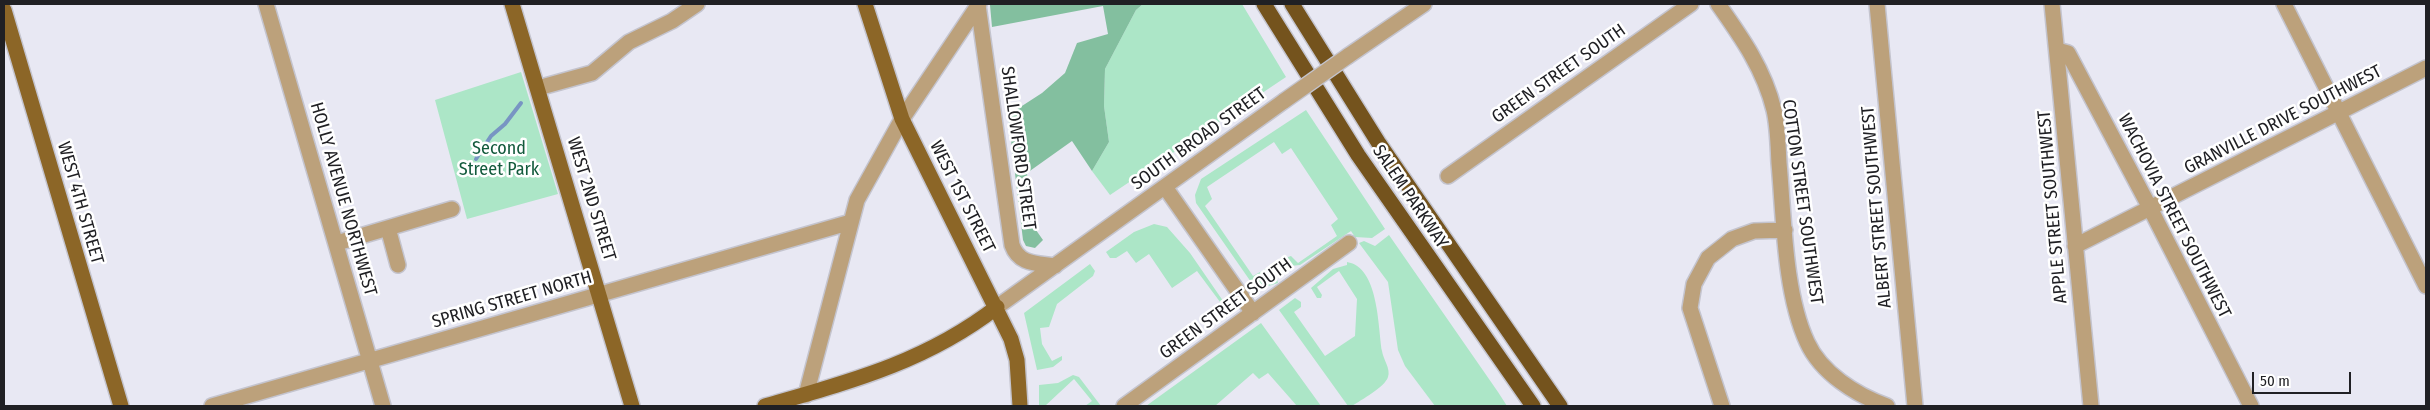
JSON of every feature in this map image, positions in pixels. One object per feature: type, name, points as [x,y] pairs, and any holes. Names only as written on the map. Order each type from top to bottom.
[{"type":"highway","name":"SALEM PARKWAY","points":[[1264,4],[1363,162],[1533,406]]},
{"type":"highway","name":"SALEM PARKWAY","points":[[1292,4],[1383,149],[1560,406]]},
{"type":"main road","name":"WEST 2ND STREET","points":[[512,4],[632,406]]},
{"type":"main road","name":"WEST 1ST STREET","points":[[865,4],[902,119],[1012,339],[1016,355],[1020,406]]},
{"type":"main road","name":"WEST 4TH STREET","points":[[4,10],[121,406]]},
{"type":"main road","points":[[765,406],[875,374],[913,359],[963,331],[997,307]]},
{"type":"street","name":"HOLLY AVENUE NORTHWEST","points":[[266,4],[383,406]]},
{"type":"street","points":[[538,88],[592,73],[629,42],[672,21],[698,4]]},
{"type":"street","points":[[806,395],[860,192],[902,119],[978,4]]},
{"type":"street","name":"SHALLOWFORD STREET","points":[[978,4],[1012,245],[1017,256],[1024,261],[1055,266]]},
{"type":"street","name":"SOUTH BROAD STREET","points":[[997,307],[1284,101],[1424,4]]},
{"type":"street","name":"GREEN STREET SOUTH","points":[[1448,176],[1691,4]]},
{"type":"street","name":"COTTON STREET SOUTHWEST","points":[[1718,4],[1748,46],[1767,88],[1774,112],[1790,278],[1799,320],[1807,342],[1829,371],[1868,399],[1887,406]]},
{"type":"street","name":"ALBERT STREET SOUTHWEST","points":[[1877,4],[1915,406]]},
{"type":"street","name":"APPLE STREET SOUTHWEST","points":[[2052,4],[2091,406]]},
{"type":"street","points":[[2284,4],[2426,286]]},
{"type":"street","name":"WACHOVIA STREET SOUTHWEST","points":[[2057,50],[2068,53],[2251,406]]},
{"type":"street","name":"GRANVILLE DRIVE SOUTHWEST","points":[[2075,246],[2340,114],[2426,68]]},
{"type":"street","points":[[1165,187],[1253,313]]},
{"type":"street","points":[[337,243],[452,209]]},
{"type":"street","name":"SPRING STREET NORTH","points":[[212,406],[851,222]]},
{"type":"street","points":[[388,228],[398,265]]},
{"type":"street","points":[[1722,406],[1690,308],[1690,296],[1694,284],[1708,258],[1732,238],[1754,231],[1785,230]]},
{"type":"street","name":"GREEN STREET SOUTH","points":[[1124,406],[1349,243]]},
{"type":"green space","points":[[1143,4],[1242,4],[1286,77],[1110,195],[1092,171],[1109,142],[1104,106],[1105,69],[1136,10]]},
{"type":"green space","points":[[1143,4],[1136,10],[1105,69],[1104,106],[1109,142],[1092,171],[1072,141],[1027,173],[1031,223],[1043,240],[1035,248],[1026,246],[1023,240],[1008,115],[1042,93],[1065,73],[1077,43],[1108,34],[1103,6],[992,27],[990,5]]},
{"type":"green space","name":"Second Street Park","points":[[521,72],[558,194],[467,219],[435,100]]},
{"type":"green space","points":[[1306,110],[1385,229],[1372,238],[1355,237],[1351,231],[1300,265],[1290,266],[1286,259],[1288,257],[1291,256],[1298,263],[1337,236],[1331,225],[1338,219],[1291,148],[1282,154],[1274,142],[1207,187],[1212,199],[1205,206],[1253,276],[1269,267],[1276,275],[1278,283],[1262,288],[1251,282],[1196,203],[1195,195],[1201,179]]},
{"type":"green space","points":[[1154,224],[1167,227],[1190,253],[1230,311],[1229,314],[1197,271],[1172,288],[1149,254],[1136,263],[1127,251],[1116,258],[1110,258],[1106,252],[1134,232]]},
{"type":"green space","points":[[1389,235],[1507,406],[1435,406],[1405,366],[1398,350],[1388,282],[1359,243],[1364,241],[1375,246]]},
{"type":"green space","points":[[1347,262],[1358,266],[1371,286],[1378,314],[1382,351],[1389,374],[1382,385],[1352,406],[1348,406],[1279,310],[1295,298],[1301,302],[1301,307],[1294,312],[1325,356],[1355,336],[1357,299],[1339,271],[1317,287],[1322,295],[1321,298],[1317,298],[1311,288],[1333,269],[1347,265]]},
{"type":"green space","points":[[1090,264],[1095,271],[1093,276],[1057,304],[1049,327],[1040,328],[1042,344],[1052,361],[1062,356],[1062,360],[1053,367],[1037,370],[1024,313]]},
{"type":"green space","points":[[1261,323],[1321,406],[1297,406],[1268,373],[1259,379],[1253,373],[1215,406],[1146,406]]},
{"type":"green space","points":[[1073,375],[1079,377],[1101,406],[1085,406],[1092,401],[1074,379],[1045,406],[1039,406],[1039,385],[1058,383]]},
{"type":"waterway","points":[[476,159],[491,136],[505,124],[521,103]]}]
